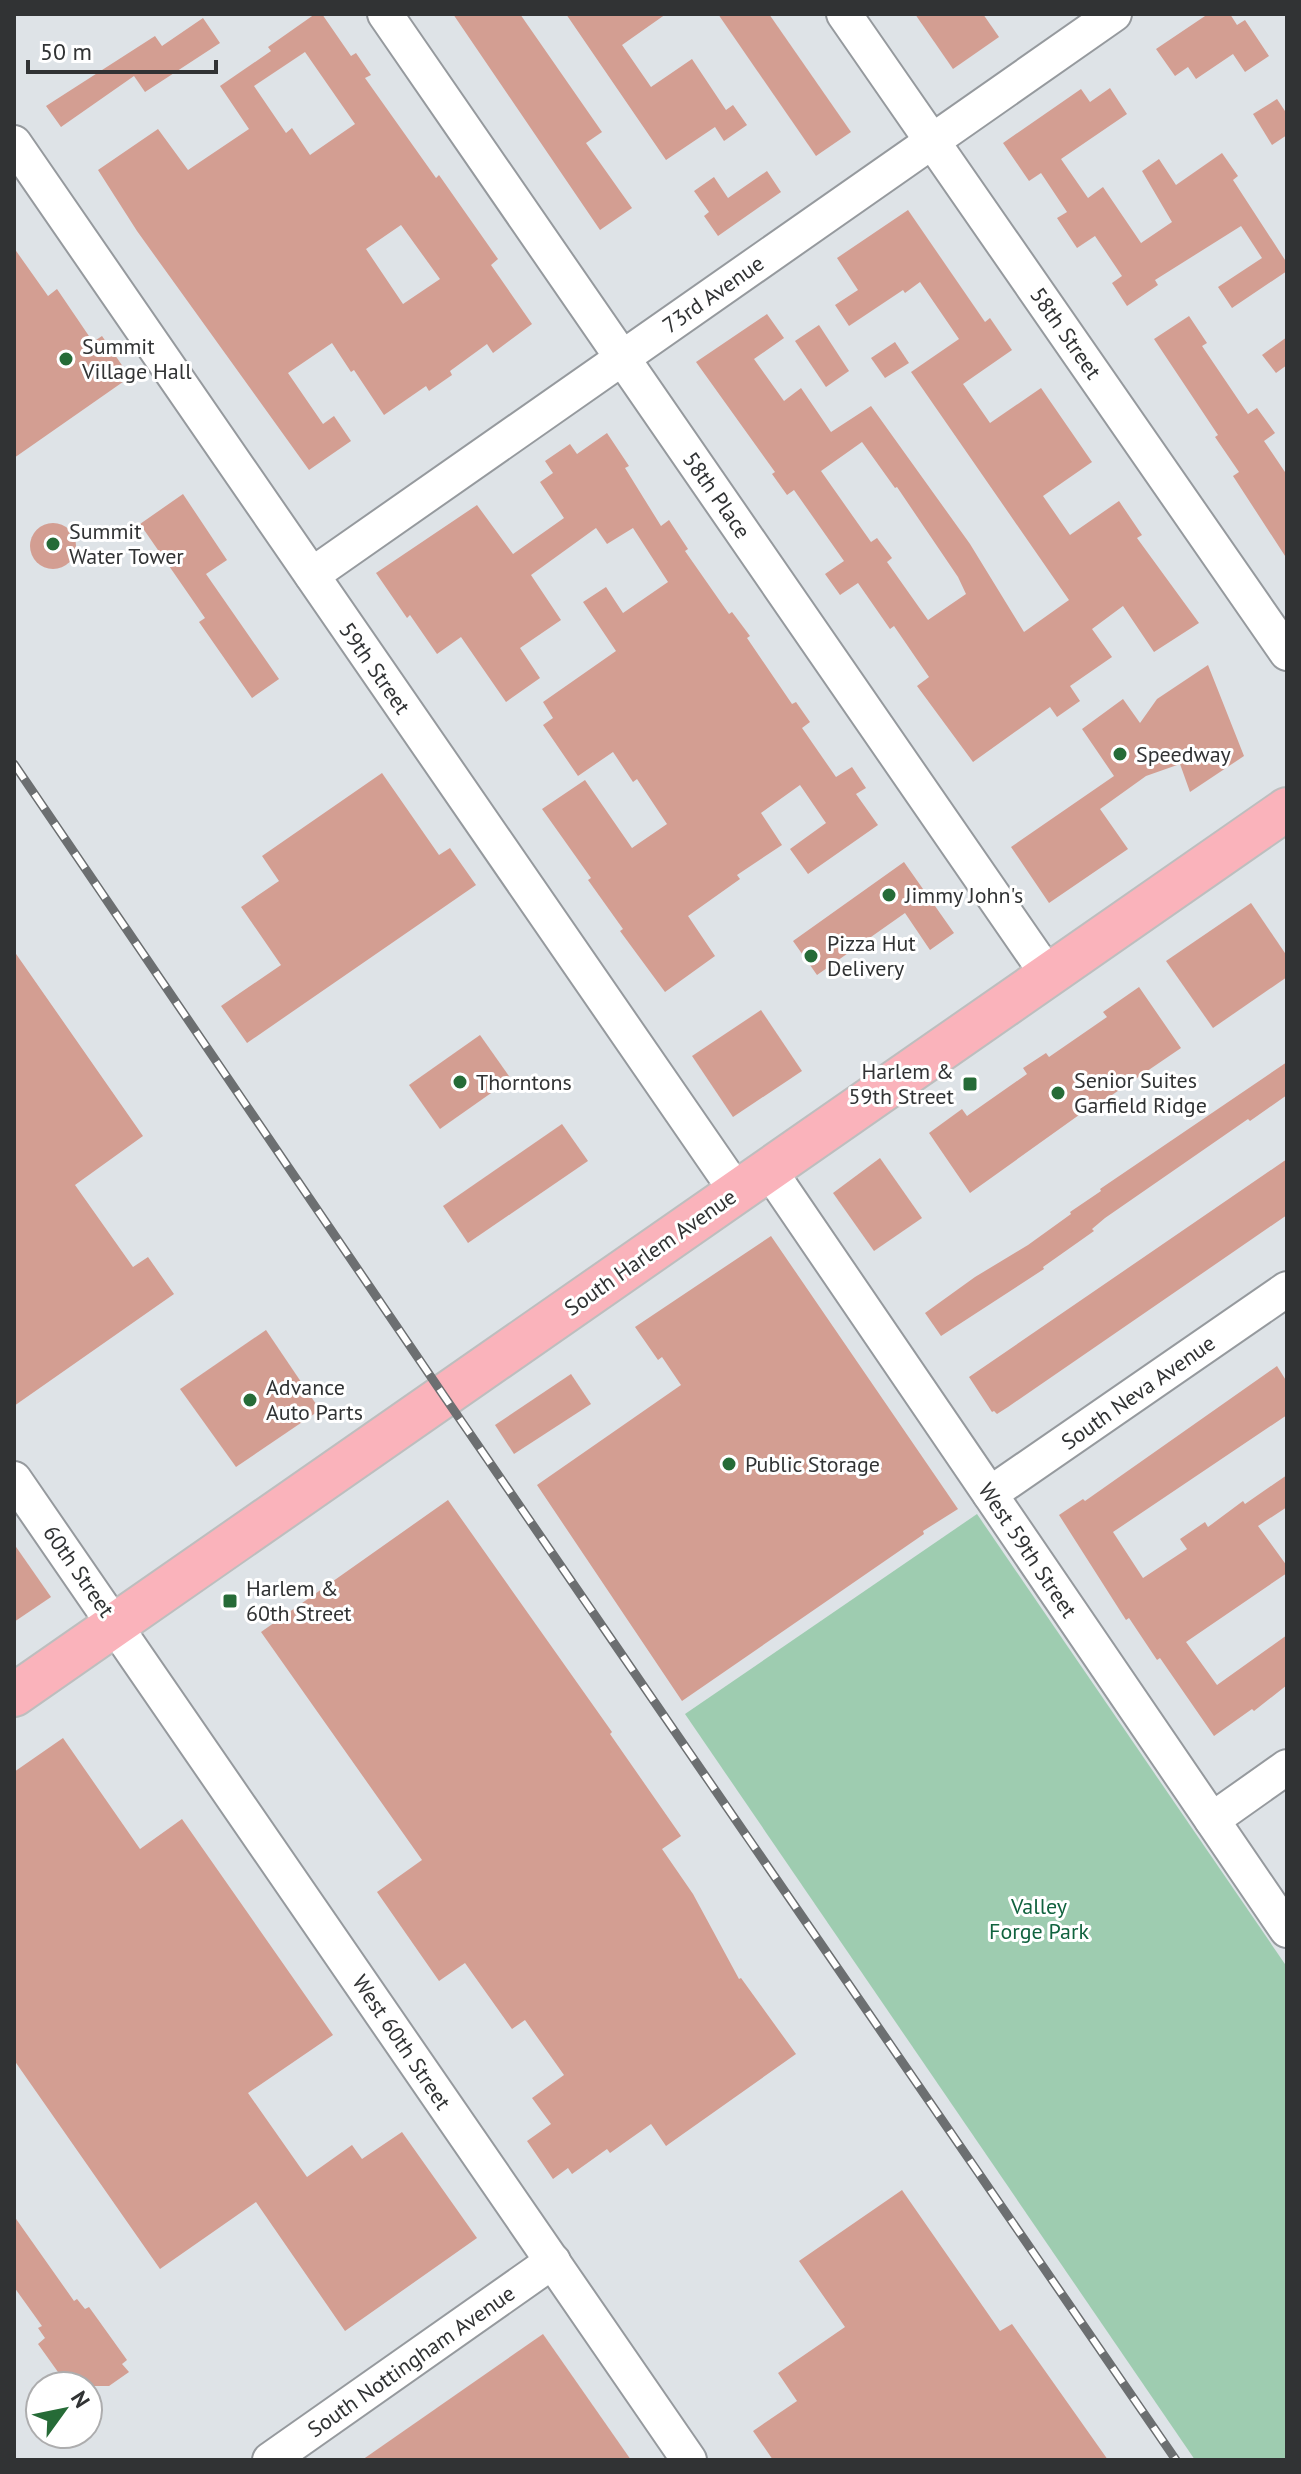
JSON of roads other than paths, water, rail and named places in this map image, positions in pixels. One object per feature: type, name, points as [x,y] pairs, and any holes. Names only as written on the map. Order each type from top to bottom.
[{"type":"main road","name":"South Harlem Avenue","points":[[14,1695],[1287,809]]},
{"type":"street","name":"58th Place","points":[[385,14],[1048,975]]},
{"type":"street","name":"58th Street","points":[[844,14],[1287,653]]},
{"type":"street","name":"73rd Avenue","points":[[312,575],[1114,14]]},
{"type":"street","name":"59th Street","points":[[14,143],[312,575],[753,1181]]},
{"type":"street","name":"West 59th Street","points":[[753,1181],[990,1494],[1287,1930]]},
{"type":"street","name":"South Neva Avenue","points":[[990,1494],[1287,1289]]},
{"type":"street","name":"60th Street","points":[[14,1479],[116,1624]]},
{"type":"street","name":"West 60th Street","points":[[116,1624],[689,2460]]},
{"type":"street","points":[[1212,1820],[1287,1767]]},
{"type":"street","name":"South Nottingham Avenue","points":[[270,2460],[553,2261]]},
{"type":"railway","points":[[14,764],[444,1396],[1176,2460]]},
{"type":"place","name":"Summit Village Hall","points":[[66,359]]},
{"type":"place","name":"Summit Water Tower","points":[[53,544]]},
{"type":"place","name":"Speedway","points":[[1120,754]]},
{"type":"place","name":"Jimmy John's","points":[[889,895]]},
{"type":"place","name":"Pizza Hut Delivery","points":[[811,956]]},
{"type":"place","name":"Thorntons","points":[[460,1082]]},
{"type":"place","name":"Harlem & 59th Street","points":[[970,1084]]},
{"type":"place","name":"Senior Suites Garfield Ridge","points":[[1058,1093]]},
{"type":"place","name":"Advance Auto Parts","points":[[250,1400]]},
{"type":"place","name":"Public Storage","points":[[729,1464]]},
{"type":"place","name":"Harlem & 60th Street","points":[[230,1601]]},
{"type":"park label","name":"Valley Forge Park","points":[[1039,1918]]}]
